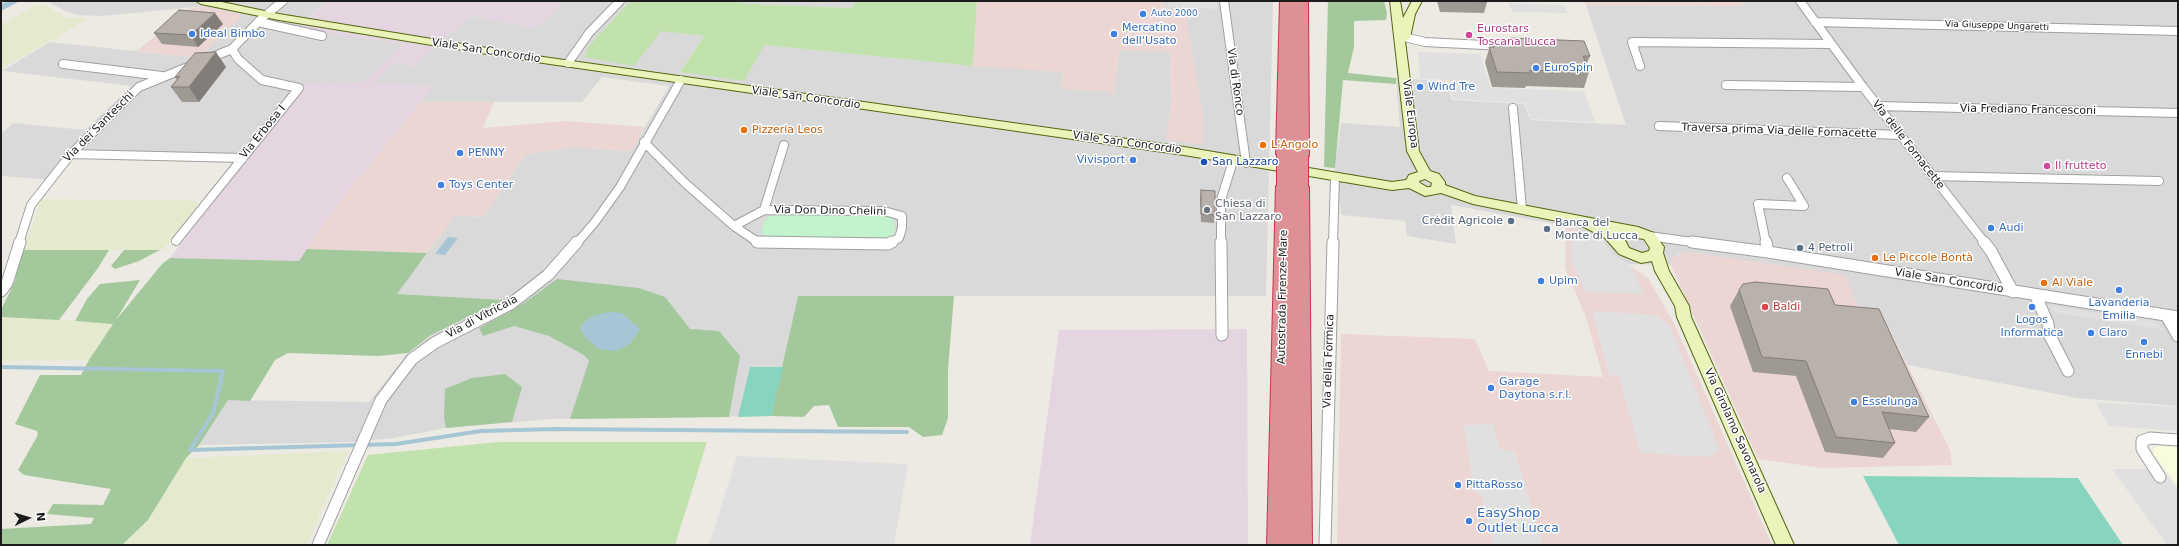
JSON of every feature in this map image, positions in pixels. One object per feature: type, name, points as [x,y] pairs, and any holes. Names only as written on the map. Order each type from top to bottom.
[{"type":"highway","name":"Autostrada Firenze-Mare","points":[[1287,1],[1292,155],[1300,545]]},
{"type":"highway","name":"Autostrada Firenze-Mare","points":[[1292,155],[1301,1]]},
{"type":"highway","name":"Autostrada Firenze-Mare","points":[[1279,545],[1292,187]]},
{"type":"main road","name":"Viale San Concordio","points":[[201,1],[262,18],[568,64],[1114,141],[1392,186],[1413,184],[1417,189],[1425,192],[1434,192],[1439,188]]},
{"type":"main road","name":"Viale Europa","points":[[1395,1],[1413,151],[1425,174]]},
{"type":"main road","name":"Viale Europa","points":[[1402,52],[1409,14],[1417,1]]},
{"type":"main road","name":"Viale San Concordio","points":[[1425,174],[1437,179],[1439,188]]},
{"type":"main road","points":[[1413,184],[1414,178],[1425,174]]},
{"type":"main road","name":"Viale San Concordio","points":[[1439,188],[1472,200],[1649,236]]},
{"type":"main road","name":"Viale San Concordio","points":[[1585,222],[1610,235],[1627,253],[1641,258]]},
{"type":"main road","points":[[1619,244],[1620,236],[1632,232]]},
{"type":"main road","points":[[1641,258],[1652,256],[1656,253],[1657,247],[1649,236]]},
{"type":"main road","name":"Via Girolamo Savonarola","points":[[1656,253],[1662,271],[1682,306],[1684,317]]},
{"type":"main road","name":"Via Girolamo Savonarola","points":[[1641,258],[1654,272],[1684,317],[1785,545]]},
{"type":"street","name":"Via dei Santeschi","points":[[1,291],[7,283],[31,205],[52,176],[71,154],[139,87],[232,49],[262,18],[283,1]]},
{"type":"street","points":[[568,64],[589,33],[620,1]]},
{"type":"street","name":"Via di Ronco","points":[[1224,1],[1246,163]]},
{"type":"street","name":"Via delle Fornacette","points":[[1800,1],[1863,88],[1990,251],[2013,292]]},
{"type":"street","points":[[262,18],[322,36]]},
{"type":"street","name":"Via Giuseppe Ungaretti","points":[[1816,22],[2178,31]]},
{"type":"street","points":[[1404,37],[1425,42],[1516,46]]},
{"type":"street","points":[[1640,66],[1632,42],[1831,44]]},
{"type":"street","name":"Via Erbosa I","points":[[176,241],[299,88],[262,80],[238,59],[232,49]]},
{"type":"street","points":[[63,64],[164,76]]},
{"type":"street","name":"Via di Vitricaia","points":[[318,545],[364,436],[381,400],[412,359],[436,342],[512,303],[548,274],[600,215],[620,187],[644,142],[681,80]]},
{"type":"street","points":[[1726,85],[1863,88]]},
{"type":"street","name":"Via Frediano Francesconi","points":[[1877,106],[2178,114]]},
{"type":"street","points":[[1513,108],[1522,209]]},
{"type":"street","name":"Traversa prima Via delle Fornacette","points":[[1659,126],[1900,135]]},
{"type":"street","name":"Via Don Dino Chelini","points":[[644,142],[669,169],[734,226],[749,238],[759,243],[888,244],[899,238],[902,228],[902,216],[884,211],[764,210],[734,226]]},
{"type":"street","points":[[764,210],[784,145]]},
{"type":"street","points":[[71,154],[242,158]]},
{"type":"street","points":[[1222,335],[1221,200],[1233,160]]},
{"type":"street","points":[[1932,176],[2159,181]]},
{"type":"street","name":"Via della Formica","points":[[1325,545],[1335,177]]},
{"type":"street","points":[[1768,252],[1758,204],[1804,206],[1787,178]]},
{"type":"street","name":"Viale San Concordio","points":[[1649,236],[1768,252],[2036,296],[2178,317]]},
{"type":"street","points":[[2036,296],[2048,324],[2050,334],[2068,371]]},
{"type":"street","points":[[2166,315],[2178,336]]},
{"type":"street","points":[[2160,476],[2142,449],[2142,441],[2150,438],[2178,440]]},
{"type":"shaded area","points":[[47,1],[328,1],[297,28],[404,43],[364,82],[306,84],[244,163],[72,157],[53,180],[1,176],[1,134],[13,123],[85,130],[132,86],[2,71],[50,42],[199,58],[205,6],[102,16],[78,15],[63,10]]},
{"type":"shaded area","points":[[328,1],[565,1],[536,28],[472,16],[431,49],[414,66],[394,63],[373,83],[432,86],[421,102],[334,209],[299,261],[170,258],[306,84],[364,82],[403,44],[297,29]]},
{"type":"shaded area","points":[[565,1],[630,1],[588,47],[584,57],[661,30],[704,36],[680,72],[764,45],[973,66],[1059,71],[1063,72],[1060,88],[1106,91],[1114,95],[1119,50],[1170,52],[1171,103],[1167,139],[1185,10],[1166,9],[1164,1],[1273,1],[1266,296],[798,296],[771,416],[550,419],[446,428],[393,438],[354,442],[199,445],[228,400],[369,402],[408,353],[431,335],[502,301],[396,294],[455,215],[483,217],[526,154],[575,147],[631,151],[669,86],[602,77],[582,102],[421,102],[432,86],[372,83],[394,63],[414,66],[431,49],[472,16],[536,28]]},
{"type":"shaded area","points":[[729,1],[856,1],[852,8],[749,4]]},
{"type":"shaded area","points":[[977,1],[1164,1],[1166,9],[1185,10],[1204,124],[1203,145],[1166,139],[1171,103],[1170,52],[1119,50],[1114,95],[1106,91],[1060,89],[1063,72],[973,66]]},
{"type":"shaded area","points":[[1168,1],[1217,1],[1217,9],[1169,7]]},
{"type":"shaded area","points":[[1584,1],[1741,1],[1744,6],[1586,5]]},
{"type":"shaded area","points":[[1741,1],[2178,1],[2178,406],[2077,398],[1908,365],[1890,330],[1856,304],[1699,253],[1679,254],[1673,257],[1671,265],[1628,264],[1613,255],[1603,242],[1589,233],[1566,226],[1451,205],[1456,244],[1407,236],[1405,221],[1341,215],[1335,168],[1341,123],[1400,127],[1396,78],[1446,81],[1452,100],[1524,104],[1530,120],[1626,125],[1586,5],[1744,6]]},
{"type":"shaded area","points":[[1509,3],[1564,5],[1568,13],[1512,12]]},
{"type":"shaded area","points":[[43,4],[65,17],[88,19],[1,69],[1,25],[35,6]]},
{"type":"shaded area","points":[[205,6],[243,15],[199,58],[137,51],[187,9]]},
{"type":"shaded area","points":[[1418,52],[1480,54],[1491,88],[1584,91],[1595,122],[1530,119],[1525,103],[1453,99],[1447,80],[1420,78]]},
{"type":"shaded area","points":[[421,102],[494,102],[483,128],[566,121],[645,127],[631,151],[575,147],[526,154],[483,217],[455,215],[427,253],[307,249],[334,209]]},
{"type":"shaded area","points":[[42,199],[198,201],[198,205],[163,250],[23,250]]},
{"type":"shaded area","points":[[1566,226],[1597,237],[1613,255],[1648,278],[1674,323],[1772,545],[1337,545],[1341,334],[1475,339],[1489,371],[1603,377],[1586,317],[1565,268]]},
{"type":"shaded area","points":[[1583,231],[1597,237],[1613,255],[1631,266],[1643,294],[1586,292],[1572,264],[1571,242],[1575,237],[1584,237]]},
{"type":"shaded area","points":[[1686,252],[1846,275],[1856,304],[1890,330],[1950,450],[1952,465],[1822,468],[1758,459],[1671,265],[1673,257]]},
{"type":"shaded area","points":[[2047,305],[2153,321],[2165,330],[2057,313]]},
{"type":"shaded area","points":[[1592,311],[1656,315],[1670,325],[1720,451],[1709,457],[1640,453],[1619,376],[1609,375]]},
{"type":"shaded area","points":[[1,317],[113,323],[89,360],[1,361]]},
{"type":"shaded area","points":[[1247,329],[1248,545],[1030,545],[1059,330]]},
{"type":"shaded area","points":[[2095,402],[2178,407],[2178,431],[2109,426]]},
{"type":"shaded area","points":[[1493,424],[1500,449],[1515,451],[1543,545],[1494,545],[1481,494],[1474,492],[1464,425]]},
{"type":"shaded area","points":[[2158,446],[2178,447],[2178,486],[2153,454],[2154,448]]},
{"type":"shaded area","points":[[348,451],[306,545],[122,545],[148,520],[186,458]]},
{"type":"shaded area","points":[[737,456],[908,464],[894,545],[709,545]]},
{"type":"shaded area","points":[[2112,469],[2162,469],[2178,490],[2178,545],[2167,545]]},
{"type":"green space","points":[[630,1],[729,1],[749,4],[852,8],[856,1],[977,1],[973,66],[764,45],[744,81],[680,72],[704,36],[661,31],[634,66],[584,57],[588,47]]},
{"type":"green space","points":[[1328,1],[1384,1],[1387,13],[1386,20],[1354,21],[1354,47],[1348,73],[1396,78],[1396,84],[1343,80],[1335,168],[1324,167]]},
{"type":"green space","points":[[776,215],[883,215],[892,219],[895,225],[894,233],[889,238],[881,240],[767,238],[761,231],[764,222],[768,217]]},
{"type":"green space","points":[[307,249],[427,253],[397,294],[503,300],[431,335],[408,353],[378,356],[288,353],[275,360],[250,401],[228,400],[199,445],[186,458],[148,520],[122,545],[1,545],[1,529],[91,524],[94,518],[47,514],[53,504],[103,505],[111,489],[24,475],[18,470],[38,435],[37,431],[15,424],[40,375],[81,375],[113,324],[75,321],[87,299],[100,284],[140,280],[116,320],[162,264],[170,258],[299,261]]},
{"type":"green space","points":[[23,250],[109,250],[98,268],[59,320],[1,317],[1,310],[15,281],[18,261]]},
{"type":"green space","points":[[124,250],[160,250],[139,261],[115,269],[111,266]]},
{"type":"green space","points":[[557,279],[639,288],[665,297],[690,329],[719,331],[740,356],[729,417],[570,419],[589,361],[584,355],[549,336],[514,326],[483,336],[479,328],[523,304]]},
{"type":"green space","points":[[798,296],[954,296],[948,369],[948,418],[942,435],[923,437],[909,427],[838,427],[829,405],[814,406],[804,417],[771,416]]},
{"type":"green space","points":[[750,367],[783,367],[771,416],[738,417]]},
{"type":"green space","points":[[505,374],[522,387],[512,422],[446,428],[444,417],[445,389],[472,378]]},
{"type":"green space","points":[[499,442],[707,442],[675,545],[327,545],[368,455]]},
{"type":"green space","points":[[1863,476],[2078,478],[2123,545],[1899,545]]},
{"type":"water","points":[[448,237],[458,238],[445,255],[435,254]]},
{"type":"water","points":[[608,312],[622,313],[640,329],[630,344],[616,351],[599,349],[585,337],[580,327],[590,317]]},
{"type":"building","points":[[1457,1],[1487,1],[1487,2]]},
{"type":"building","points":[[179,10],[215,13],[191,35],[154,33]]},
{"type":"building","points":[[1511,38],[1584,41],[1590,56],[1583,56],[1589,72],[1530,70],[1530,73],[1497,72],[1489,47],[1494,47],[1492,40],[1512,41]]},
{"type":"building","points":[[216,52],[189,87],[171,87],[180,76],[175,77],[195,53]]},
{"type":"building","name":"Chiesa di San Lazzaro","points":[[1201,190],[1215,191],[1215,215],[1201,214]]},
{"type":"building","name":"Esselunga","points":[[1756,282],[1828,289],[1835,305],[1879,309],[1929,417],[1882,412],[1895,443],[1836,437],[1806,361],[1762,357],[1739,290],[1743,284]]},
{"type":"waterway","points":[[1,8],[15,1]]},
{"type":"waterway","points":[[1,367],[223,371],[213,413],[190,450],[396,444],[481,431],[555,429],[907,432]]},
{"type":"place","name":"Auto 2000","points":[[1143,14]]},
{"type":"place","name":"Ideal Bimbo","points":[[192,34]]},
{"type":"place","name":"Mercatino dell'Usato","points":[[1114,34]]},
{"type":"place","name":"Eurostars Toscana Lucca","points":[[1469,35]]},
{"type":"place","name":"EuroSpin","points":[[1536,68]]},
{"type":"place","name":"Wind Tre","points":[[1420,87]]},
{"type":"place","name":"Pizzeria Leos","points":[[744,130]]},
{"type":"place","name":"L'Angolo","points":[[1263,145]]},
{"type":"place","name":"PENNY","points":[[460,153]]},
{"type":"place","name":"Vivisport","points":[[1133,160]]},
{"type":"place","name":"San Lazzaro","points":[[1204,162]]},
{"type":"place","name":"Il frutteto","points":[[2047,166]]},
{"type":"place","name":"Toys Center","points":[[441,185]]},
{"type":"place","name":"Chiesa di San Lazzaro","points":[[1207,210]]},
{"type":"place","name":"Crédit Agricole","points":[[1511,221]]},
{"type":"place","name":"Audi","points":[[1991,228]]},
{"type":"place","name":"Banca del Monte di Lucca","points":[[1547,229]]},
{"type":"place","name":"4 Petroli","points":[[1800,248]]},
{"type":"place","name":"Le Piccole Bontà","points":[[1875,258]]},
{"type":"place","name":"Upim","points":[[1541,281]]},
{"type":"place","name":"Al Viale","points":[[2044,283]]},
{"type":"place","name":"Lavanderia Emilia","points":[[2119,290]]},
{"type":"place","name":"Baldi","points":[[1765,307]]},
{"type":"place","name":"Logos Informatica","points":[[2032,307]]},
{"type":"place","name":"Claro","points":[[2091,333]]},
{"type":"place","name":"Ennebi","points":[[2144,342]]},
{"type":"place","name":"Garage Daytona s.r.l.","points":[[1491,388]]},
{"type":"place","name":"Esselunga","points":[[1854,402]]},
{"type":"place","name":"PittaRosso","points":[[1458,485]]},
{"type":"place","name":"EasyShop Outlet Lucca","points":[[1469,521]]}]
